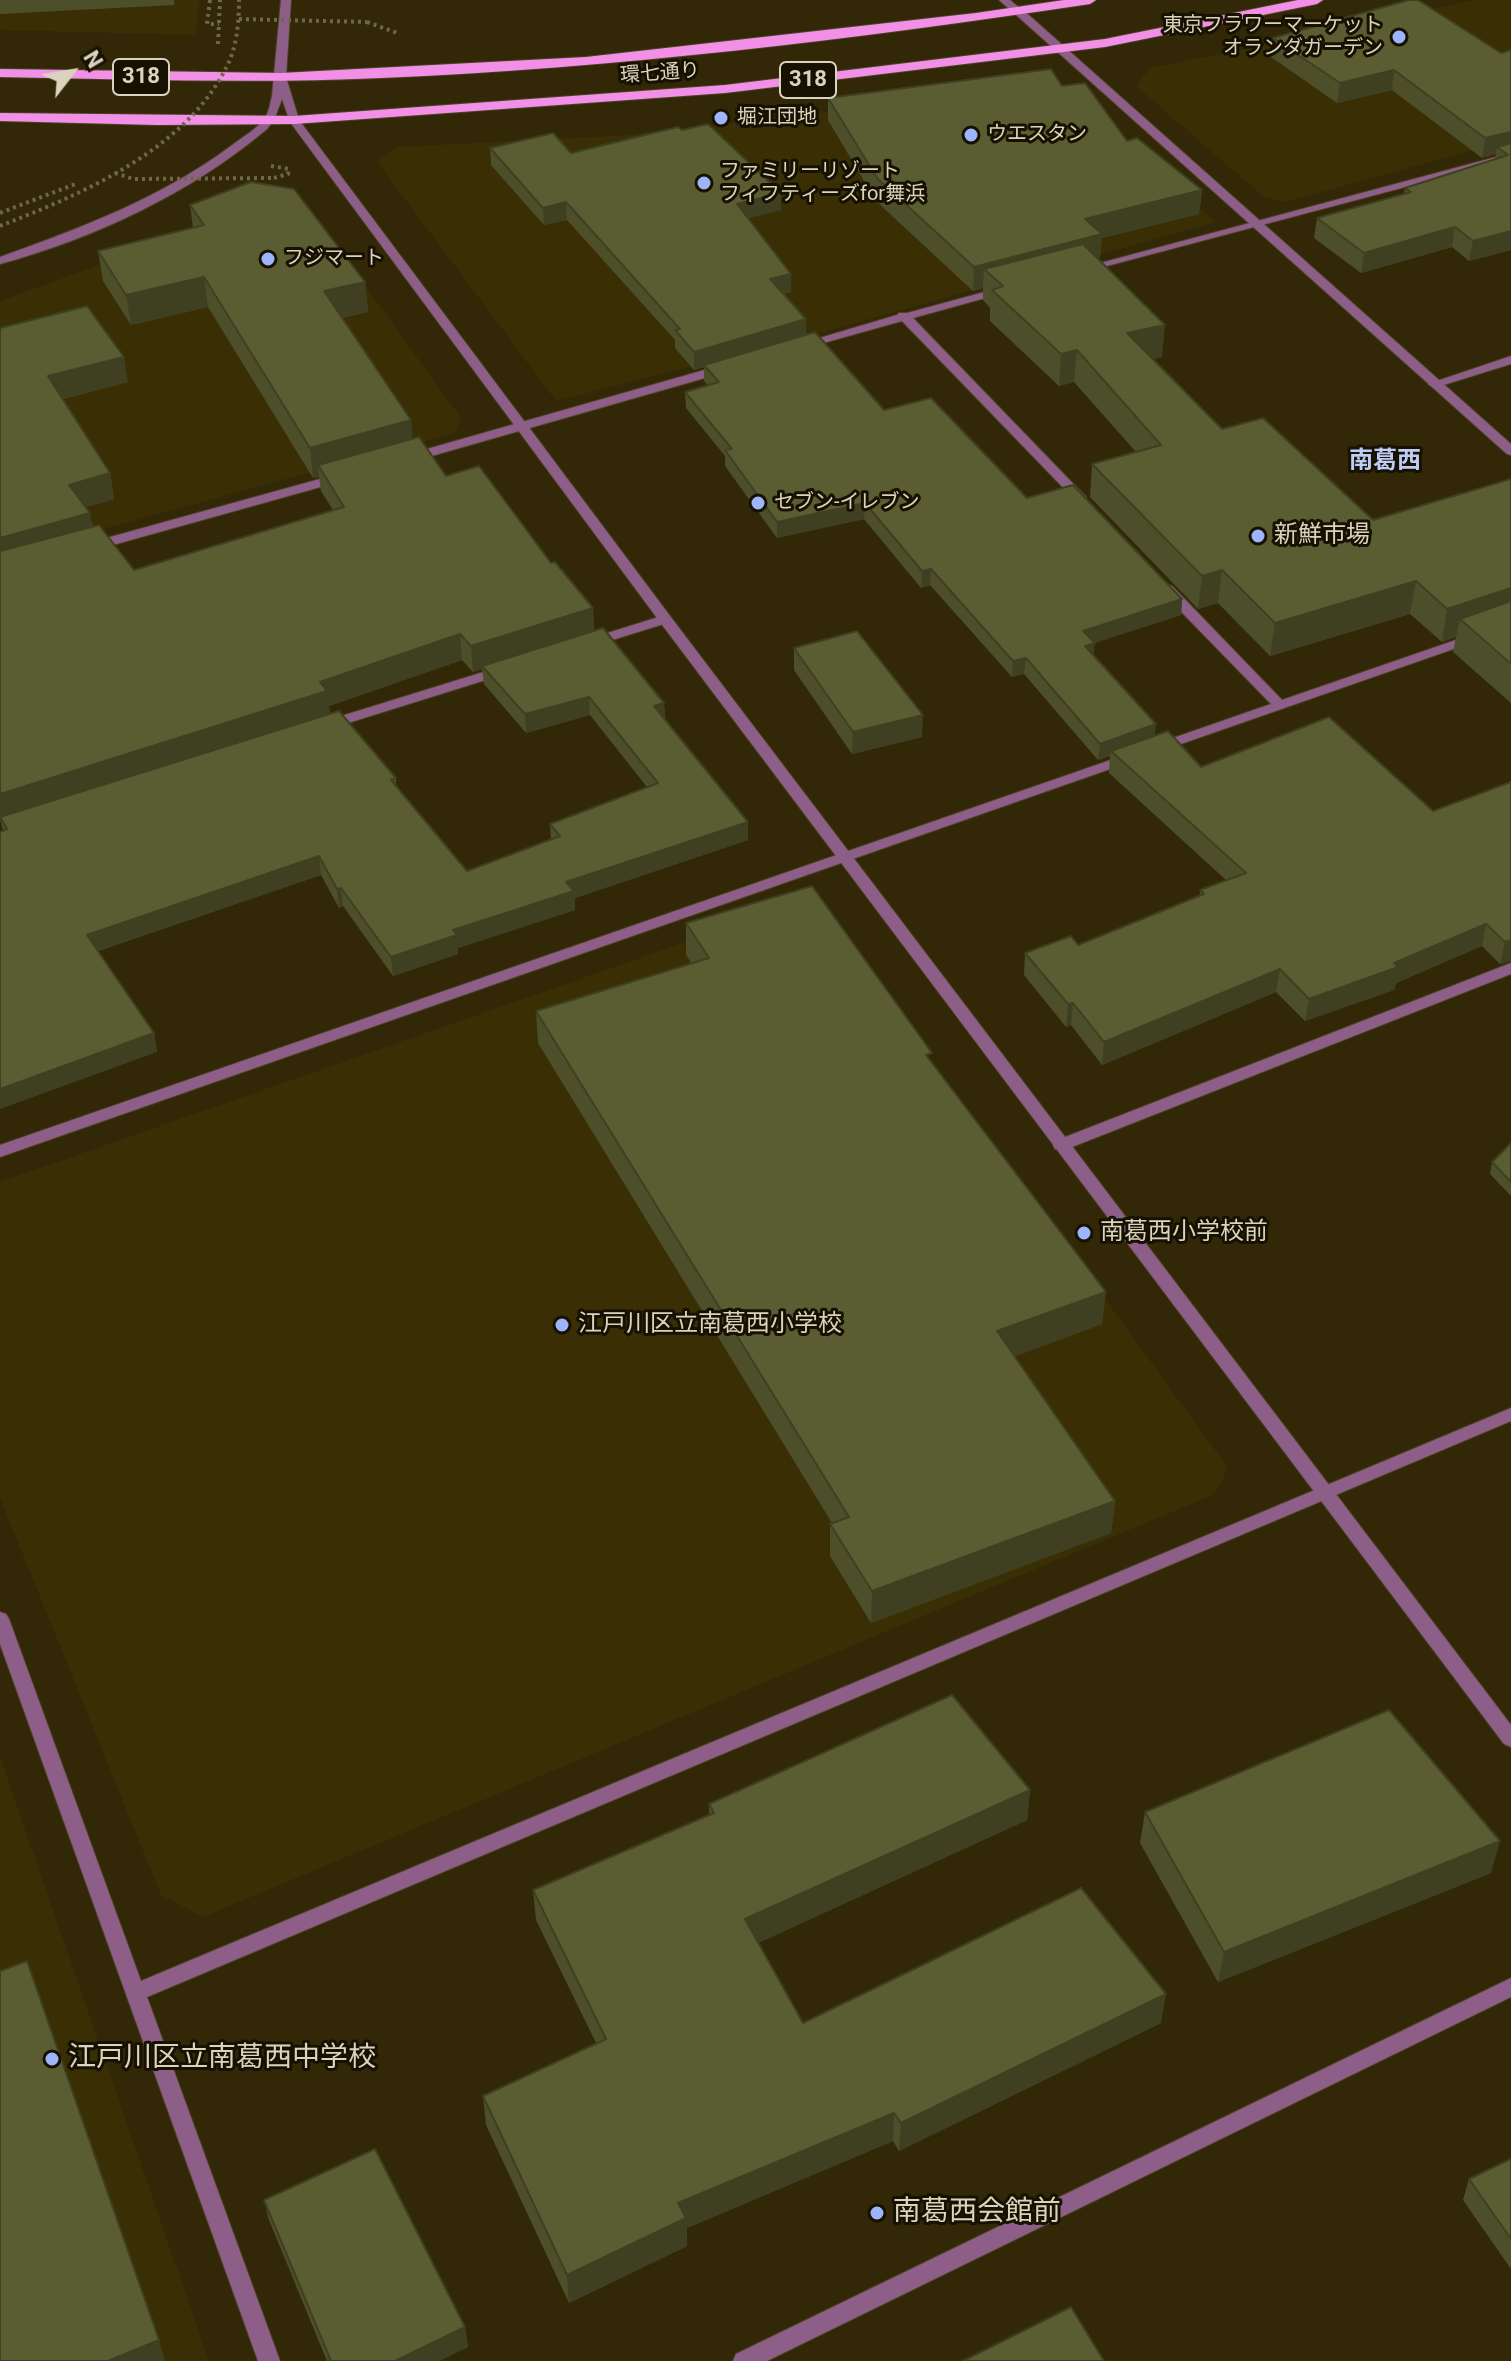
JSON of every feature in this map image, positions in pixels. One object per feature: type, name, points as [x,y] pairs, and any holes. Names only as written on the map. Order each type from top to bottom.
[{"type":"main road","name":"環七通り","points":[[0,73],[281,77],[586,61],[1090,0]]},
{"type":"main road","name":"環七通り","points":[[0,117],[294,120],[725,89],[1062,49],[1317,0]]},
{"type":"street","points":[[0,261],[92,228],[175,189],[226,156],[269,120],[281,77],[286,0]]},
{"type":"street","points":[[1004,0],[1511,451]]},
{"type":"street","points":[[281,77],[294,120],[665,619],[1511,1739]]},
{"type":"street","points":[[1072,272],[1511,156]]},
{"type":"street","points":[[796,347],[903,315],[1010,288]]},
{"type":"street","points":[[903,315],[1092,511]]},
{"type":"street","points":[[1434,384],[1511,360]]},
{"type":"street","points":[[395,462],[735,365]]},
{"type":"street","points":[[76,551],[350,475]]},
{"type":"street","points":[[1158,580],[1280,706]]},
{"type":"street","points":[[574,648],[665,619]]},
{"type":"street","points":[[0,1151],[1511,625]]},
{"type":"street","points":[[317,728],[514,667]]},
{"type":"street","points":[[1061,1145],[1511,968]]},
{"type":"street","points":[[135,1993],[1511,1414]]},
{"type":"street","points":[[0,1619],[269,2361]]},
{"type":"street","points":[[744,2361],[1511,1987]]},
{"type":"path","points":[[210,0],[207,24],[219,24]]},
{"type":"path","points":[[218,49],[220,0]]},
{"type":"path","points":[[0,226],[64,200],[114,173],[189,115],[211,91],[226,68],[239,19],[239,0]]},
{"type":"path","points":[[239,19],[367,22]]},
{"type":"path","points":[[114,173],[133,179],[274,178],[288,174],[289,169],[284,166],[265,173]]},
{"type":"path","points":[[0,213],[78,183]]},
{"type":"shaded area","points":[[0,0],[200,0],[195,35],[0,30]]},
{"type":"shaded area","points":[[1473,0],[1511,0],[1511,140],[1285,202],[1264,197],[1136,86],[1150,68],[1343,30]]},
{"type":"shaded area","points":[[1044,86],[1076,94],[1216,222],[788,342],[556,401],[377,162],[397,147],[630,135]]},
{"type":"shaded area","points":[[260,207],[314,215],[461,418],[455,433],[0,557],[0,301]]},
{"type":"shaded area","name":"江戸川区立南葛西小学校","points":[[786,907],[829,919],[1228,1468],[1215,1494],[203,1917],[161,1895],[0,1498],[0,1182]]},
{"type":"shaded area","name":"江戸川区立南葛西中学校","points":[[0,1757],[209,2361],[0,2361]]},
{"type":"building","points":[[1418,0],[1501,53],[1511,50],[1511,132],[1485,138],[1394,70],[1340,83],[1273,38]]},
{"type":"building","points":[[1051,69],[1062,86],[1085,83],[1127,141],[1137,138],[1202,190],[1085,219],[1102,234],[974,267],[877,178],[828,98]]},
{"type":"building","points":[[708,124],[781,193],[737,204],[791,274],[770,279],[806,319],[694,352],[675,330],[680,329],[566,202],[543,208],[490,148],[553,133],[571,153],[678,127],[682,130]]},
{"type":"building","points":[[1511,143],[1511,231],[1473,241],[1455,227],[1364,253],[1317,218],[1411,192],[1405,188],[1508,155],[1497,147]]},
{"type":"building","points":[[251,182],[294,189],[365,282],[324,291],[411,420],[310,448],[204,277],[126,295],[98,251],[204,225],[190,205]]},
{"type":"building","points":[[1083,244],[1165,325],[1127,333],[1222,429],[1263,418],[1373,520],[1511,479],[1511,588],[1447,609],[1416,581],[1275,623],[1222,570],[1202,576],[1092,464],[1161,445],[1077,350],[1061,354],[992,290],[1003,286],[984,269]]},
{"type":"building","points":[[87,306],[124,357],[48,376],[110,473],[69,485],[90,513],[0,538],[0,328]]},
{"type":"building","points":[[815,332],[884,410],[931,398],[1027,498],[1073,485],[1182,599],[1083,631],[1095,643],[1085,646],[1156,724],[1100,744],[1026,658],[1013,661],[931,569],[922,571],[865,503],[777,522],[725,450],[732,449],[685,392],[719,382],[704,365]]},
{"type":"building","points":[[419,437],[446,476],[479,466],[551,563],[555,562],[593,608],[471,646],[460,634],[320,682],[327,691],[0,794],[0,551],[99,525],[134,570],[344,507],[318,465]]},
{"type":"building","points":[[1511,601],[1511,664],[1460,619]]},
{"type":"building","points":[[603,628],[664,703],[654,706],[748,822],[566,882],[574,891],[453,930],[457,935],[391,957],[341,888],[337,889],[319,856],[87,935],[154,1033],[0,1089],[0,832],[7,829],[0,817],[339,711],[396,778],[391,780],[467,871],[560,836],[550,824],[658,783],[589,697],[525,714],[482,666]]},
{"type":"building","points":[[857,631],[923,715],[853,732],[794,648]]},
{"type":"building","points":[[1329,717],[1433,811],[1511,782],[1511,940],[1505,942],[1486,924],[1394,963],[1398,967],[1309,999],[1280,969],[1104,1042],[1073,1003],[1068,1004],[1025,953],[1071,936],[1078,945],[1204,894],[1200,890],[1246,873],[1111,751],[1168,731],[1201,767]]},
{"type":"building","points":[[812,886],[932,1053],[926,1055],[1106,1292],[997,1331],[1115,1501],[872,1591],[830,1524],[849,1517],[536,1011],[709,958],[686,923]]},
{"type":"building","points":[[1511,1143],[1511,1182],[1492,1162]]},
{"type":"building","points":[[952,1695],[1030,1790],[745,1919],[803,2023],[1081,1888],[1166,1994],[901,2123],[894,2113],[678,2203],[686,2218],[567,2275],[483,2096],[606,2039],[533,1890],[714,1813],[709,1804]]},
{"type":"building","points":[[1389,1710],[1500,1841],[1224,1952],[1145,1812]]},
{"type":"building","name":"江戸川区立南葛西中学校","points":[[27,1961],[159,2340],[108,2361],[0,2361],[0,1971]]},
{"type":"building","points":[[375,2149],[465,2327],[395,2361],[331,2361],[264,2200]]},
{"type":"building","points":[[1511,2159],[1511,2239],[1469,2179]]},
{"type":"building","points":[[1071,2307],[1104,2361],[963,2361]]},
{"type":"place","name":"東京フラワーマーケット オランダガーデン","points":[[1399,37]]},
{"type":"place","name":"堀江団地","points":[[721,118]]},
{"type":"place","name":"ウエスタン","points":[[971,135]]},
{"type":"place","name":"ファミリーリゾート フィフティーズfor舞浜","points":[[704,183]]},
{"type":"place","name":"フジマート","points":[[268,259]]},
{"type":"place","name":"セブン-イレブン","points":[[758,503]]},
{"type":"place","name":"新鮮市場","points":[[1258,536]]},
{"type":"place","name":"南葛西小学校前","points":[[1084,1233]]},
{"type":"place","name":"江戸川区立南葛西小学校","points":[[562,1325]]},
{"type":"place","name":"江戸川区立南葛西中学校","points":[[52,2059]]},
{"type":"place","name":"南葛西会館前","points":[[877,2213]]},
{"type":"district","name":"南葛西","points":[[1385,462]]}]
